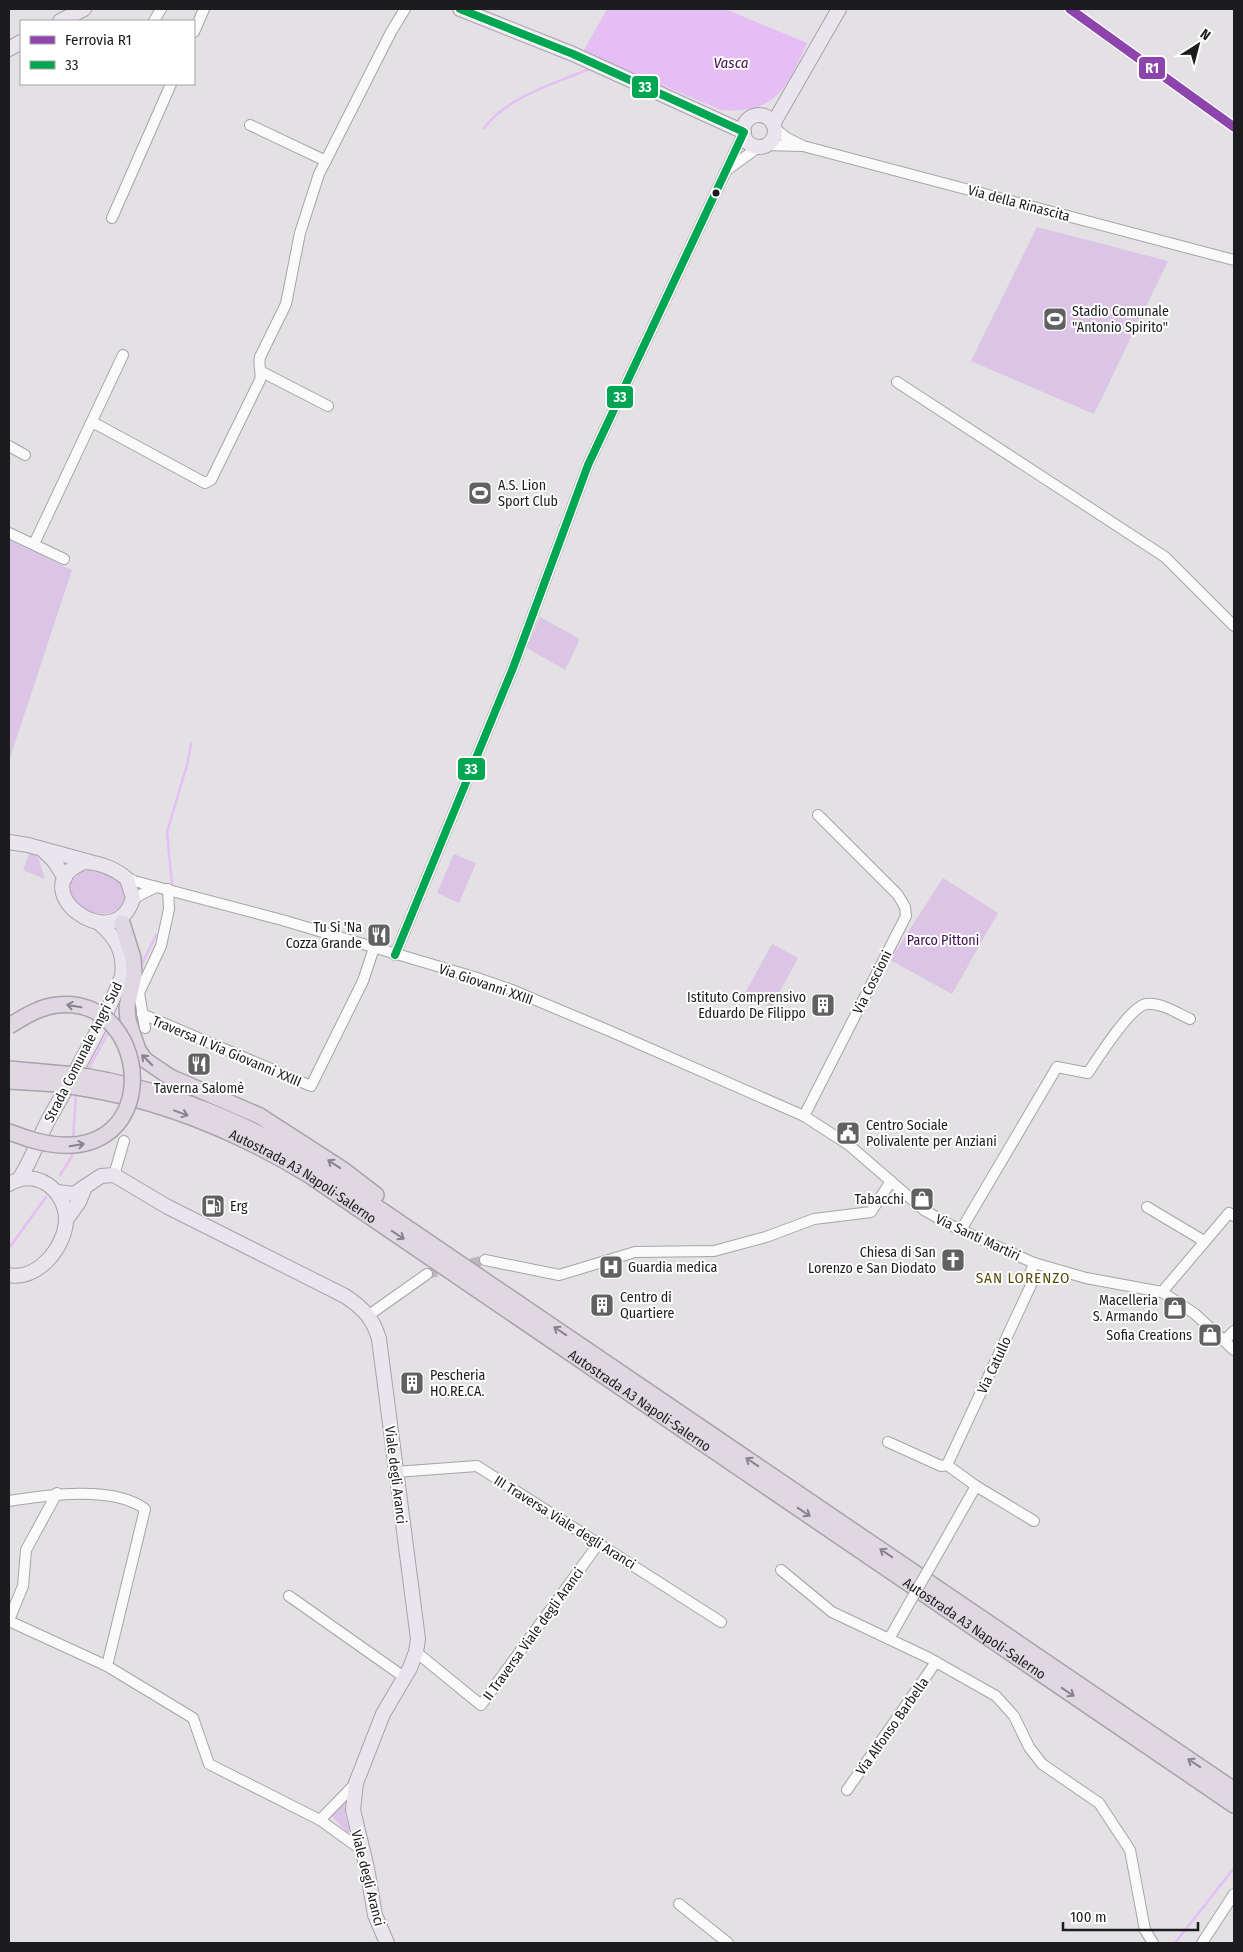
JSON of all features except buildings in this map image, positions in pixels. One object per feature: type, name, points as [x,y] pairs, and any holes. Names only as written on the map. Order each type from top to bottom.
[{"type":"highway","points":[[126,913],[134,975],[127,1007],[128,1020],[138,1050],[145,1060],[170,1076],[260,1116],[292,1135],[342,1169],[420,1227],[484,1279]]},
{"type":"highway","points":[[9,1026],[45,1007],[65,1005],[87,1009],[110,1024],[120,1035],[131,1060],[134,1077],[128,1107],[121,1120],[95,1140],[69,1146],[56,1146],[9,1132]]},
{"type":"highway","name":"Autostrada A3 Napoli-Salerno","points":[[9,1069],[61,1079],[141,1088],[188,1103],[266,1136],[316,1165],[1234,1790]]},
{"type":"highway","name":"Autostrada A3 Napoli-Salerno","points":[[9,1080],[61,1079]]},
{"type":"highway","name":"Autostrada A3 Napoli-Salerno","points":[[86,1082],[210,1124],[260,1146],[301,1170],[1234,1805]]},
{"type":"main road","points":[[460,9],[527,35],[744,132]]},
{"type":"main road","points":[[787,97],[746,122],[744,132],[749,143],[762,146],[774,137],[774,126],[787,97],[839,9]]},
{"type":"main road","points":[[9,49],[20,43]]},
{"type":"main road","points":[[704,113],[768,118],[774,126]]},
{"type":"main road","points":[[9,842],[93,863],[122,874],[131,884],[126,913],[114,920],[98,922]]},
{"type":"main road","points":[[42,849],[54,860],[65,878]]},
{"type":"main road","points":[[93,863],[77,865],[65,878],[62,890],[71,909],[98,922],[119,945]]},
{"type":"main road","name":"Strada Comunale Angri Sud","points":[[14,1181],[33,1157],[42,1132],[118,988],[123,965],[119,945],[126,913]]},
{"type":"main road","points":[[33,1157],[42,1181]]},
{"type":"main road","points":[[57,1192],[74,1194],[101,1176],[114,1175],[166,1206],[345,1296],[370,1315]]},
{"type":"main road","points":[[14,1181],[28,1178],[42,1181],[57,1192],[63,1205],[66,1220]]},
{"type":"main road","points":[[9,1275],[26,1276],[41,1267],[61,1237],[66,1220],[79,1202],[85,1187]]},
{"type":"main road","name":"Viale degli Aranci","points":[[370,1315],[379,1339],[418,1639],[416,1652],[404,1678],[383,1714],[356,1783],[352,1810],[363,1851],[375,1915],[387,1943]]},
{"type":"street","points":[[155,20],[162,9]]},
{"type":"street","points":[[195,30],[204,9]]},
{"type":"street","points":[[328,406],[262,372],[258,364],[286,304],[300,233],[319,174],[391,32],[405,9]]},
{"type":"street","points":[[112,218],[171,85]]},
{"type":"street","points":[[250,125],[326,161]]},
{"type":"street","name":"Via della Rinascita","points":[[774,126],[787,138],[803,146],[1234,260]]},
{"type":"street","points":[[395,955],[513,668],[545,586],[588,465],[744,132]]},
{"type":"street","points":[[724,172],[762,146]]},
{"type":"street","name":"Via della Rinascita","points":[[762,146],[803,146]]},
{"type":"street","points":[[34,544],[123,356]]},
{"type":"street","points":[[90,425],[96,424],[205,483],[210,480],[215,472],[260,380],[262,372]]},
{"type":"street","points":[[897,382],[1165,556],[1234,626]]},
{"type":"street","points":[[9,446],[25,454]]},
{"type":"street","points":[[9,533],[64,559]]},
{"type":"street","name":"Via Coscioni","points":[[804,1116],[906,916],[905,907],[898,894],[818,815]]},
{"type":"street","name":"Via Giovanni XXIII","points":[[122,874],[134,881],[374,948],[512,990],[804,1116]]},
{"type":"street","points":[[126,913],[138,896],[156,887]]},
{"type":"street","points":[[145,1028],[139,993],[161,946],[169,909],[168,889]]},
{"type":"street","name":"Traversa II Via Giovanni XXIII","points":[[142,1014],[311,1086],[363,981],[374,948]]},
{"type":"street","points":[[961,1230],[1057,1066],[1088,1073],[1133,1011],[1144,1004],[1158,1005],[1190,1019]]},
{"type":"street","name":"Via Santi Martiri","points":[[804,1116],[849,1145],[924,1210],[961,1230],[1034,1263],[1086,1278],[1162,1292],[1195,1314],[1234,1350]]},
{"type":"street","points":[[114,1175],[124,1141]]},
{"type":"street","points":[[485,1260],[559,1275],[635,1252],[714,1251],[766,1237],[814,1218],[871,1212],[891,1181]]},
{"type":"street","points":[[1147,1207],[1204,1240]]},
{"type":"street","points":[[1162,1292],[1204,1240],[1229,1213],[1234,1216]]},
{"type":"street","name":"Via Catullo","points":[[947,1465],[1031,1285],[1028,1277],[1034,1263]]},
{"type":"street","points":[[370,1315],[427,1274]]},
{"type":"street","points":[[1225,1340],[1234,1331]]},
{"type":"street","points":[[888,1442],[941,1466],[947,1465],[976,1486],[1034,1521]]},
{"type":"street","name":"III Traversa Viale degli Aranci","points":[[395,1472],[477,1466],[721,1622]]},
{"type":"street","points":[[889,1639],[976,1486]]},
{"type":"street","points":[[57,1493],[26,1550],[23,1586],[9,1621],[107,1666],[193,1718],[209,1764],[320,1820],[363,1851]]},
{"type":"street","points":[[9,1500],[57,1493],[127,1499],[145,1509],[107,1666]]},
{"type":"street","name":"II Traversa Viale degli Aranci","points":[[416,1652],[481,1705],[599,1544]]},
{"type":"street","name":"Via Alfonso Barbella","points":[[781,1570],[832,1612],[936,1662],[996,1696],[1014,1716],[1029,1747],[1042,1764],[1100,1803],[1130,1850],[1145,1930],[1151,1940]]},
{"type":"street","points":[[289,1596],[404,1678]]},
{"type":"street","name":"Via Alfonso Barbella","points":[[847,1790],[936,1662]]},
{"type":"street","points":[[320,1820],[356,1783]]},
{"type":"street","points":[[1202,1943],[1234,1894]]},
{"type":"street","points":[[679,1904],[728,1943]]},
{"type":"green space","points":[[1037,227],[1168,261],[1094,414],[971,361]]},
{"type":"green space","points":[[9,540],[72,570],[9,761]]},
{"type":"green space","points":[[540,617],[580,639],[565,670],[527,648]]},
{"type":"green space","points":[[30,852],[38,857],[45,879],[23,870]]},
{"type":"green space","points":[[454,854],[476,863],[459,903],[437,893]]},
{"type":"green space","points":[[83,871],[110,876],[121,885],[125,897],[119,908],[108,913],[96,913],[84,909],[75,901],[70,892],[72,881]]},
{"type":"green space","name":"Parco Pittoni","points":[[943,878],[998,913],[952,994],[890,960]]},
{"type":"green space","points":[[772,944],[798,958],[771,1008],[745,993]]},
{"type":"green space","points":[[346,1796],[345,1815],[350,1831],[347,1833],[331,1815]]},
{"type":"water","name":"Vasca","points":[[607,9],[725,9],[807,43],[786,85],[767,103],[755,108],[721,110],[583,52]]},
{"type":"waterway","points":[[484,128],[494,117],[518,99],[589,69]]},
{"type":"waterway","points":[[172,884],[167,832],[187,765],[191,744]]},
{"type":"waterway","points":[[142,964],[156,935]]},
{"type":"waterway","points":[[88,1070],[109,1031]]},
{"type":"waterway","points":[[73,1140],[76,1093]]},
{"type":"waterway","points":[[60,1175],[72,1156],[72,1150]]},
{"type":"waterway","points":[[9,1248],[46,1197]]},
{"type":"waterway","points":[[1175,1943],[1234,1868]]},
{"type":"tunnel","points":[[427,1274],[485,1260]]},
{"type":"rail line","name":"R1","points":[[1070,9],[1234,127]]},
{"type":"transit line","name":"33","points":[[395,955],[513,668],[588,465],[744,132],[573,54],[460,9]]},
{"type":"place","name":"Stadio Comunale \"Antonio Spirito\"","points":[[1055,319]]},
{"type":"place","name":"A.S. Lion Sport Club","points":[[480,493]]},
{"type":"place","name":"Tu Si 'Na Cozza Grande","points":[[379,935]]},
{"type":"place","name":"Istituto Comprensivo Eduardo De Filippo","points":[[823,1005]]},
{"type":"place","name":"Taverna Salomè","points":[[199,1064]]},
{"type":"place","name":"Centro Sociale Polivalente per Anziani","points":[[848,1133]]},
{"type":"place","name":"Tabacchi","points":[[922,1199]]},
{"type":"place","name":"Erg","points":[[213,1206]]},
{"type":"place","name":"Chiesa di San Lorenzo e San Diodato","points":[[953,1260]]},
{"type":"place","name":"Guardia medica","points":[[611,1267]]},
{"type":"place","name":"Centro di Quartiere","points":[[602,1305]]},
{"type":"place","name":"Macelleria S. Armando","points":[[1175,1308]]},
{"type":"place","name":"Sofia Creations","points":[[1210,1335]]},
{"type":"place","name":"Pescheria HO.RE.CA.","points":[[412,1383]]},
{"type":"district","name":"SAN LORENZO","points":[[1023,1278]]}]
